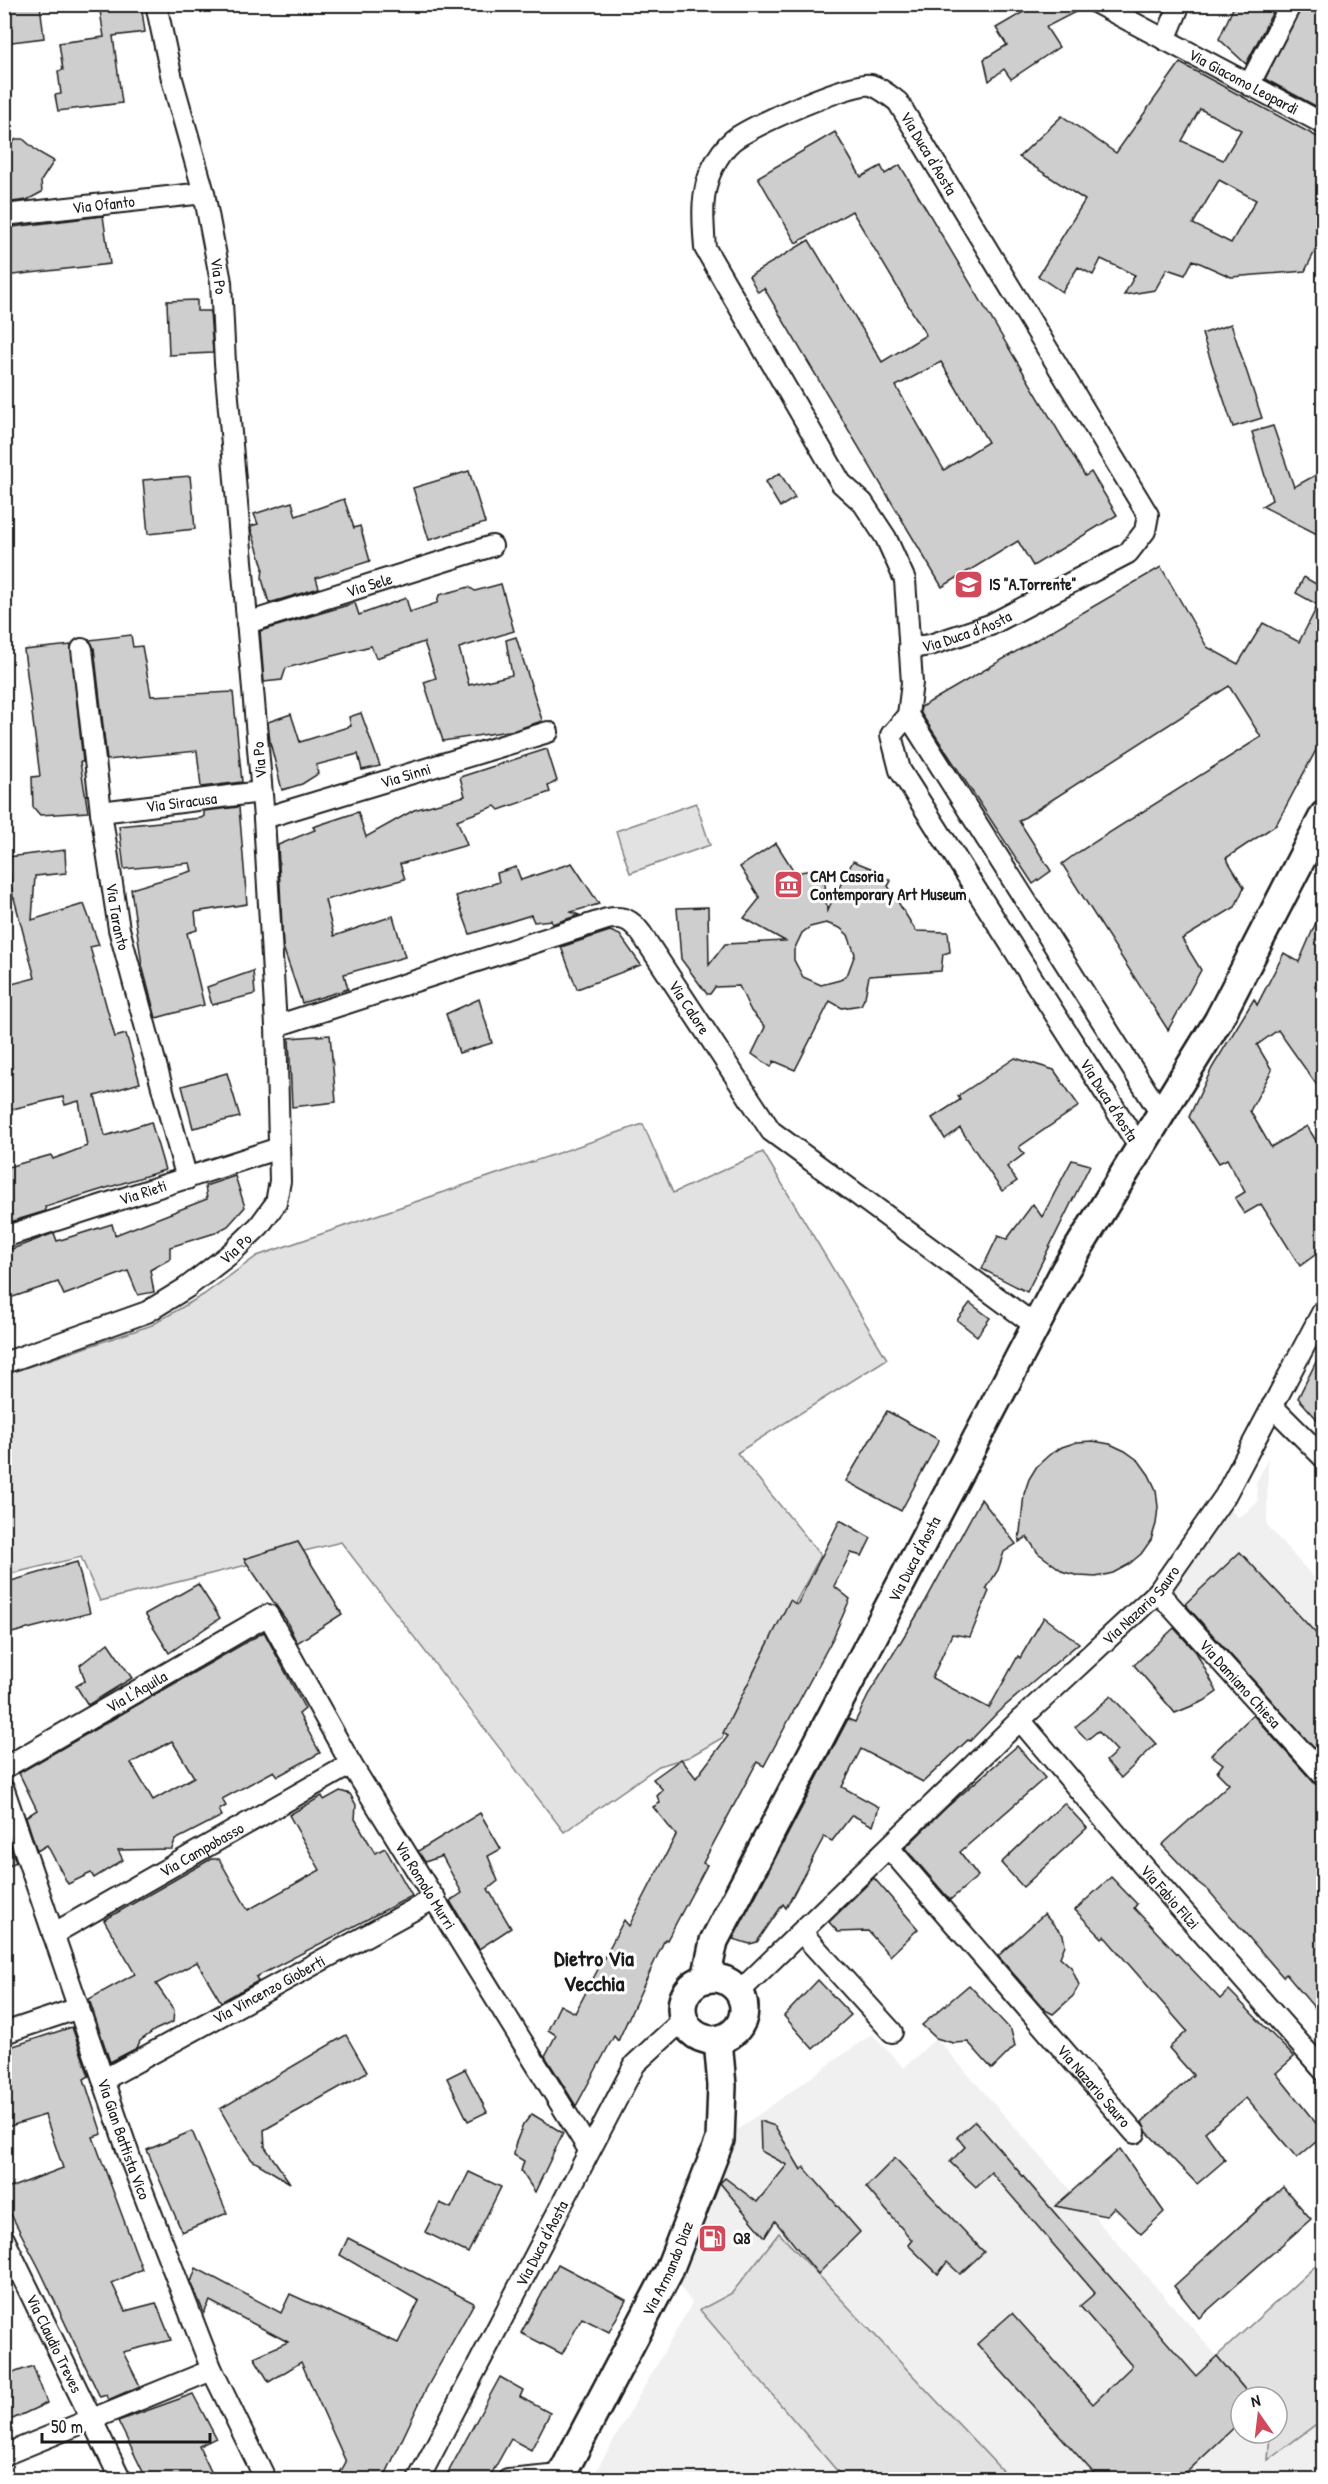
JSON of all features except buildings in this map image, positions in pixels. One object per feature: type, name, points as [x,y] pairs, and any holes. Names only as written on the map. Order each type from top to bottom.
[{"type":"street","name":"Via Po","points":[[4,1363],[147,1312],[186,1288],[230,1254],[259,1226],[276,1203],[280,1181],[276,1026],[264,818],[225,363],[221,282],[204,193],[172,79],[156,4]]},
{"type":"street","name":"Via Giacomo Leopardi","points":[[1098,4],[1323,124]]},
{"type":"street","points":[[1165,40],[1180,4]]},
{"type":"street","points":[[1249,85],[1291,4]]},
{"type":"street","name":"Via Duca d'Aosta","points":[[909,648],[930,645],[990,625],[1128,553],[1145,531],[1148,515],[898,102],[885,92],[870,85],[848,88],[761,124],[731,141],[713,168],[703,207],[705,248],[841,483],[863,503],[886,538],[905,580],[909,648],[912,684],[908,715],[891,735],[900,770],[1140,1148]]},
{"type":"street","name":"Via Ofanto","points":[[4,215],[204,193]]},
{"type":"street","name":"Via Sele","points":[[247,623],[492,546]]},
{"type":"street","name":"Via Taranto","points":[[82,649],[101,812],[119,929],[187,1179]]},
{"type":"street","points":[[908,715],[1161,1114]]},
{"type":"street","name":"Via Sinni","points":[[264,818],[548,732]]},
{"type":"street","name":"Via Siracusa","points":[[101,812],[261,792]]},
{"type":"street","name":"Via Duca d'Aosta","points":[[706,1979],[714,1941],[1065,1270],[1218,1021],[1323,815]]},
{"type":"street","name":"Via Calore","points":[[276,1026],[608,919],[621,917],[632,921],[771,1131],[1036,1326]]},
{"type":"street","name":"Via Rieti","points":[[4,1237],[279,1148]]},
{"type":"street","name":"Via Nazario Sauro","points":[[740,1992],[1020,1720],[1158,1592],[1226,1496],[1323,1309]]},
{"type":"street","points":[[1272,1406],[1323,1458]]},
{"type":"street","name":"Via Damiano Chiesa","points":[[1158,1592],[1323,1776]]},
{"type":"street","name":"Via Romolo Murri","points":[[268,1615],[351,1764],[589,2150]]},
{"type":"street","name":"Via L'Aquila","points":[[4,1768],[268,1615]]},
{"type":"street","name":"Via Fabio Filzi","points":[[1020,1720],[1145,1868],[1323,2071]]},
{"type":"street","name":"Via Campobasso","points":[[53,1934],[351,1764]]},
{"type":"street","name":"Via Gian Battista Vico","points":[[5,1793],[131,2161],[212,2370],[266,2480]]},
{"type":"street","name":"Via Nazario Sauro","points":[[889,1848],[1135,2133]]},
{"type":"street","name":"Via Vincenzo Gioberti","points":[[103,2080],[435,1898]]},
{"type":"street","points":[[802,1933],[892,2032]]},
{"type":"street","points":[[706,1979],[722,1979],[732,1984],[740,1992],[744,2009],[742,2019],[737,2029],[729,2036],[718,2040],[707,2040],[695,2035],[684,2020],[681,2009],[683,1998],[692,1985],[706,1979]]},
{"type":"street","points":[[4,2033],[79,2008]]},
{"type":"street","name":"Via Duca d'Aosta","points":[[418,2480],[635,2064],[684,2020]]},
{"type":"street","name":"Via Armando Diaz","points":[[560,2477],[668,2273],[720,2140],[722,2086],[718,2040]]},
{"type":"street","name":"Via Claudio Treves","points":[[4,2239],[121,2480]]},
{"type":"street","points":[[4,2455],[212,2370]]},
{"type":"street","points":[[508,2480],[560,2477]]},
{"type":"shaded area","points":[[696,803],[710,845],[630,873],[616,831]]},
{"type":"shaded area","points":[[643,1124],[673,1193],[763,1152],[887,1359],[737,1453],[821,1555],[722,1738],[689,1757],[659,1766],[564,1832],[341,1542],[100,1601],[81,1557],[5,1575],[4,1375],[152,1325],[203,1295],[257,1256]]},
{"type":"shaded area","points":[[1268,1459],[1267,1525],[1323,1588],[1323,1789],[1157,1604],[1216,1496],[1239,1518],[1258,1502],[1256,1483]]},
{"type":"shaded area","points":[[872,2034],[904,2068],[936,2038],[1241,2385],[1229,2385],[1229,2445],[1269,2445],[1268,2459],[1323,2419],[1323,2479],[1010,2479],[779,2233],[732,2293],[700,2311],[844,2479],[591,2480],[692,2303],[677,2282],[704,2223],[737,2130]]},
{"type":"shaded area","points":[[779,2233],[1010,2479],[844,2479],[700,2310],[732,2293]]},
{"type":"shaded area","points":[[1323,2259],[1323,2419],[1289,2444],[1289,2385],[1241,2385],[1217,2356]]},
{"type":"shaded area","points":[[1269,2445],[1288,2445],[1268,2460]]},
{"type":"place","name":"IS \"A.Torrente\"","points":[[968,584]]},
{"type":"place","name":"CAM Casoria Contemporary Art Museum","points":[[789,885]]},
{"type":"place","name":"Q8","points":[[712,2238]]},
{"type":"district","name":"Dietro Via Vecchia","points":[[594,1970]]}]
